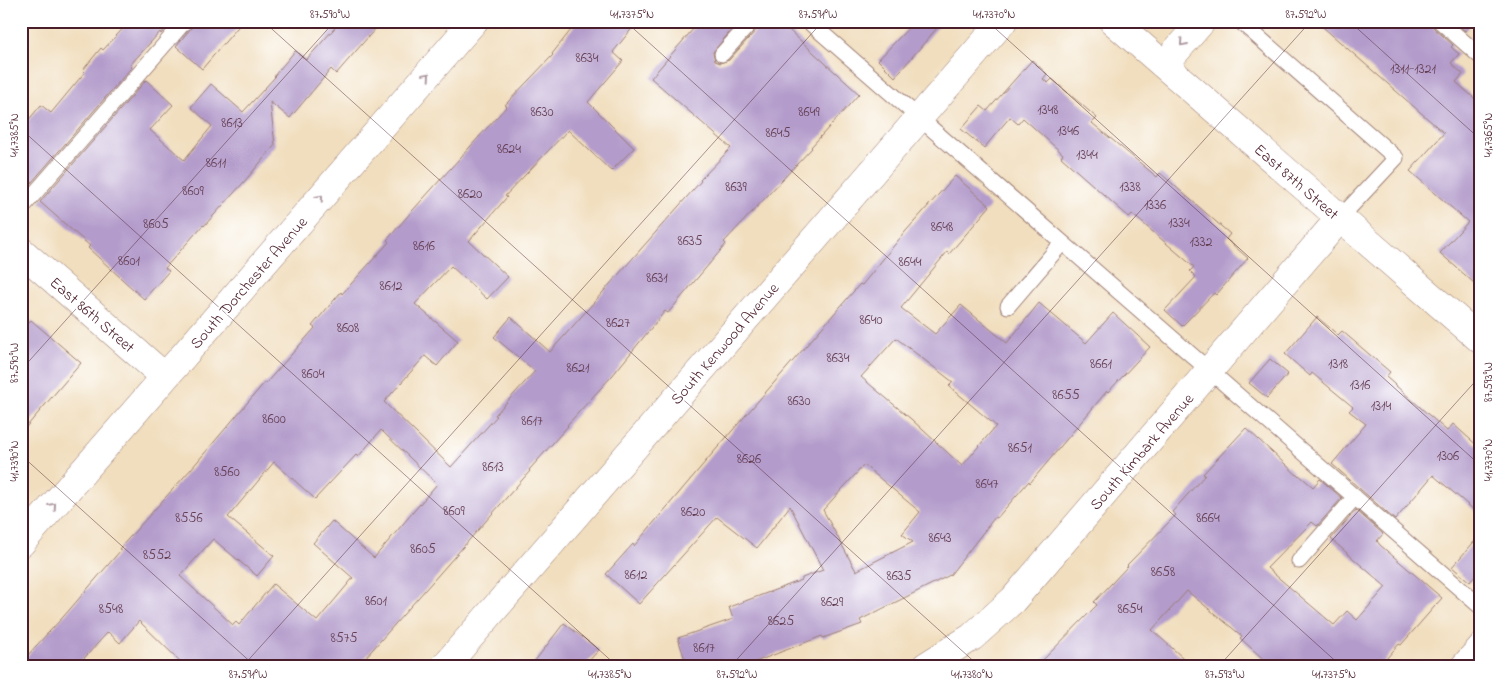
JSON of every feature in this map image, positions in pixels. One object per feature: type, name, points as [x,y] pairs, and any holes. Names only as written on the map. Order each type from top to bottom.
[{"type":"street","name":"South Dorchester Avenue","points":[[21,543],[474,21]]},
{"type":"street","name":"South Kenwood Avenue","points":[[445,666],[1003,21]]},
{"type":"street","name":"East 87th Street","points":[[1113,21],[1481,340]]},
{"type":"street","points":[[1164,65],[1202,21]]},
{"type":"street","name":"South Kimbark Avenue","points":[[926,666],[972,637],[1013,600],[1340,218]]},
{"type":"street","name":"East 86th Street","points":[[21,251],[165,377]]},
{"type":"street","points":[[1465,666],[1481,648]]},
{"type":"lane","points":[[21,209],[185,21]]},
{"type":"lane","points":[[722,54],[752,21]]},
{"type":"lane","points":[[808,21],[1481,607]]},
{"type":"lane","points":[[1240,21],[1396,158],[1340,218]]},
{"type":"lane","points":[[1440,21],[1478,48]]},
{"type":"lane","points":[[1008,306],[1062,243]]},
{"type":"lane","points":[[1299,561],[1355,497]]},
{"type":"building","points":[[130,21],[172,21],[130,65],[132,67],[25,190],[21,186],[21,129],[41,105],[51,113],[85,72],[83,70],[101,48],[103,50]]},
{"type":"building","points":[[194,21],[243,21],[202,69],[176,46],[192,27]]},
{"type":"building","points":[[341,21],[382,21],[336,74],[331,69],[290,118],[270,102],[275,145],[244,182],[165,268],[169,271],[144,299],[88,248],[90,246],[40,202],[146,80],[173,105],[150,130],[184,160],[212,126],[191,107],[211,84],[243,112],[275,77],[295,51],[306,60]]},
{"type":"building","points":[[578,21],[638,21],[613,52],[623,61],[588,102],[634,148],[611,171],[568,130],[505,196],[507,197],[469,241],[508,277],[487,299],[451,266],[415,304],[458,341],[437,366],[425,356],[384,402],[451,467],[535,371],[494,337],[511,317],[550,352],[700,180],[731,148],[651,78],[700,21],[739,21],[713,52],[715,61],[720,63],[729,60],[759,27],[761,21],[779,21],[859,94],[812,148],[724,242],[726,244],[668,313],[665,311],[530,471],[358,666],[185,666],[139,621],[120,643],[108,632],[77,666],[21,666],[21,663],[121,550],[119,549],[192,468],[265,382],[315,328],[312,326],[341,292],[342,294],[389,242],[387,240],[413,210],[552,54]],"holes":[[[381,430],[437,484],[374,558],[332,521],[313,543],[353,578],[317,621],[273,584],[239,625],[236,622],[233,625],[180,576],[213,539],[257,576],[274,556],[228,517],[274,462],[315,499],[356,455],[358,457]]]},
{"type":"building","points":[[915,21],[943,21],[895,77],[878,60]]},
{"type":"building","points":[[1316,21],[1431,21],[1434,28],[1453,45],[1451,47],[1459,54],[1451,63],[1463,74],[1456,82],[1481,104],[1481,289],[1440,253],[1468,222],[1410,171],[1444,133]]},
{"type":"building","points":[[1454,21],[1473,21],[1465,31]]},
{"type":"building","points":[[1032,60],[1047,74],[1043,79],[1048,83],[1052,79],[1097,118],[1092,123],[1157,177],[1160,173],[1230,234],[1226,239],[1248,258],[1216,295],[1214,293],[1182,326],[1165,310],[1196,277],[1190,271],[1194,267],[1132,214],[1129,217],[1061,157],[1063,154],[1023,118],[1018,124],[1010,117],[984,148],[961,129],[981,106],[987,111]]},
{"type":"building","points":[[955,176],[990,206],[949,254],[947,252],[901,308],[935,334],[961,305],[1007,343],[1039,303],[1086,343],[1113,313],[1150,347],[1107,391],[1030,483],[1029,481],[997,518],[995,517],[950,575],[860,620],[862,624],[823,638],[822,636],[745,666],[687,666],[678,638],[733,619],[729,607],[802,580],[802,578],[823,570],[790,506],[757,548],[717,517],[639,604],[606,574],[633,544],[634,546],[860,284],[862,285],[905,232]],"holes":[[[896,338],[953,382],[949,386],[996,426],[962,466],[911,419],[861,377]],[[864,465],[920,512],[902,534],[913,542],[856,571],[823,510]]]},
{"type":"building","points":[[1317,317],[1338,335],[1342,331],[1390,372],[1386,377],[1447,431],[1453,424],[1481,449],[1481,516],[1433,475],[1395,520],[1332,464],[1366,424],[1349,411],[1353,407],[1312,373],[1310,376],[1285,354]]},
{"type":"building","points":[[31,320],[81,363],[21,433],[21,331]]},
{"type":"building","points":[[1270,359],[1288,374],[1267,398],[1249,383]]},
{"type":"building","points":[[1246,428],[1298,476],[1313,487],[1320,479],[1342,498],[1317,526],[1312,522],[1267,568],[1334,625],[1347,611],[1357,620],[1386,587],[1331,539],[1356,510],[1383,534],[1377,541],[1380,545],[1442,598],[1401,645],[1399,644],[1380,666],[1271,666],[1240,638],[1242,636],[1187,591],[1152,630],[1192,666],[1037,666],[1097,605],[1094,602],[1176,515],[1172,512],[1205,475],[1203,474]]},
{"type":"building","points":[[1481,534],[1481,569],[1470,582],[1452,567]]},
{"type":"building","points":[[564,623],[599,650],[584,666],[531,666]]}]
